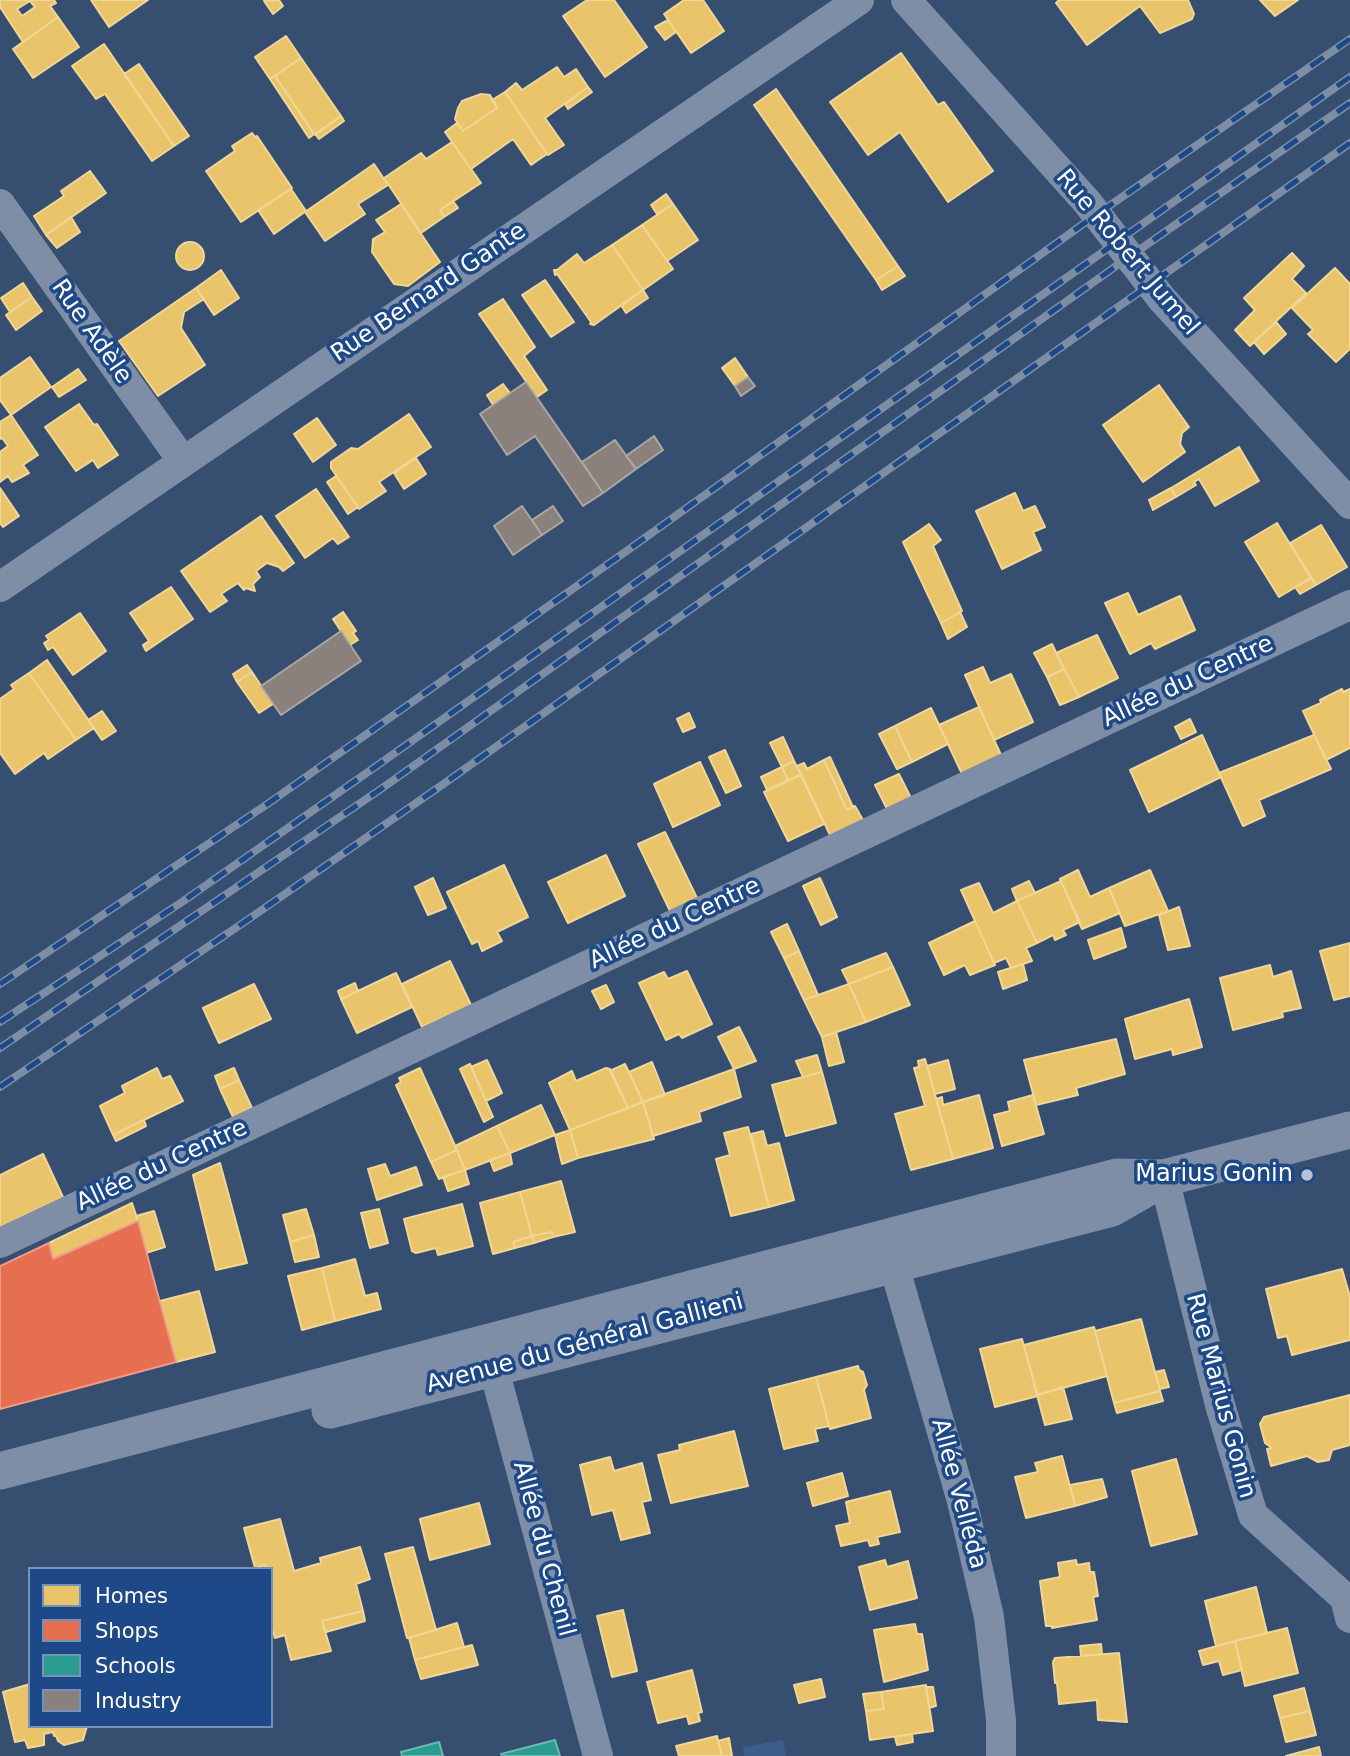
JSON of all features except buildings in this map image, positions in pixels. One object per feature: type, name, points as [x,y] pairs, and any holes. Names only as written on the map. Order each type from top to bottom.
[{"type":"street","name":"Rue Bernard Gante","points":[[0,587],[182,460],[859,0]]},
{"type":"street","name":"Rue Robert Jumel","points":[[906,0],[1087,202],[1162,299],[1350,503]]},
{"type":"street","name":"Rue Adèle","points":[[0,204],[182,460]]},
{"type":"street","name":"Allée du Centre","points":[[0,1243],[1350,605]]},
{"type":"street","name":"Avenue du Général Gallieni","points":[[0,1471],[490,1354],[889,1251],[1112,1208],[1164,1178],[1350,1130]]},
{"type":"street","name":"Rue Marius Gonin","points":[[1164,1178],[1220,1405],[1253,1515],[1345,1598],[1350,1618]]},
{"type":"street","name":"Allée Velléda","points":[[889,1251],[962,1501],[989,1617],[1001,1720],[1000,1756]]},
{"type":"street","name":"Avenue du Général Gallieni","points":[[0,1495],[490,1354]]},
{"type":"street","name":"Allée du Chenil","points":[[490,1354],[598,1756]]},
{"type":"water","points":[[783,1740],[786,1756],[744,1756],[743,1747]]},
{"type":"railway","points":[[0,984],[266,805],[1086,222],[1350,39]]},
{"type":"railway","points":[[0,1022],[182,902],[368,772],[1350,77]]},
{"type":"railway","points":[[0,1048],[381,789],[1350,103]]},
{"type":"railway","points":[[0,1087],[442,785],[1350,143]]},
{"type":"place","name":"Marius Gonin","points":[[1307,1175]]}]
